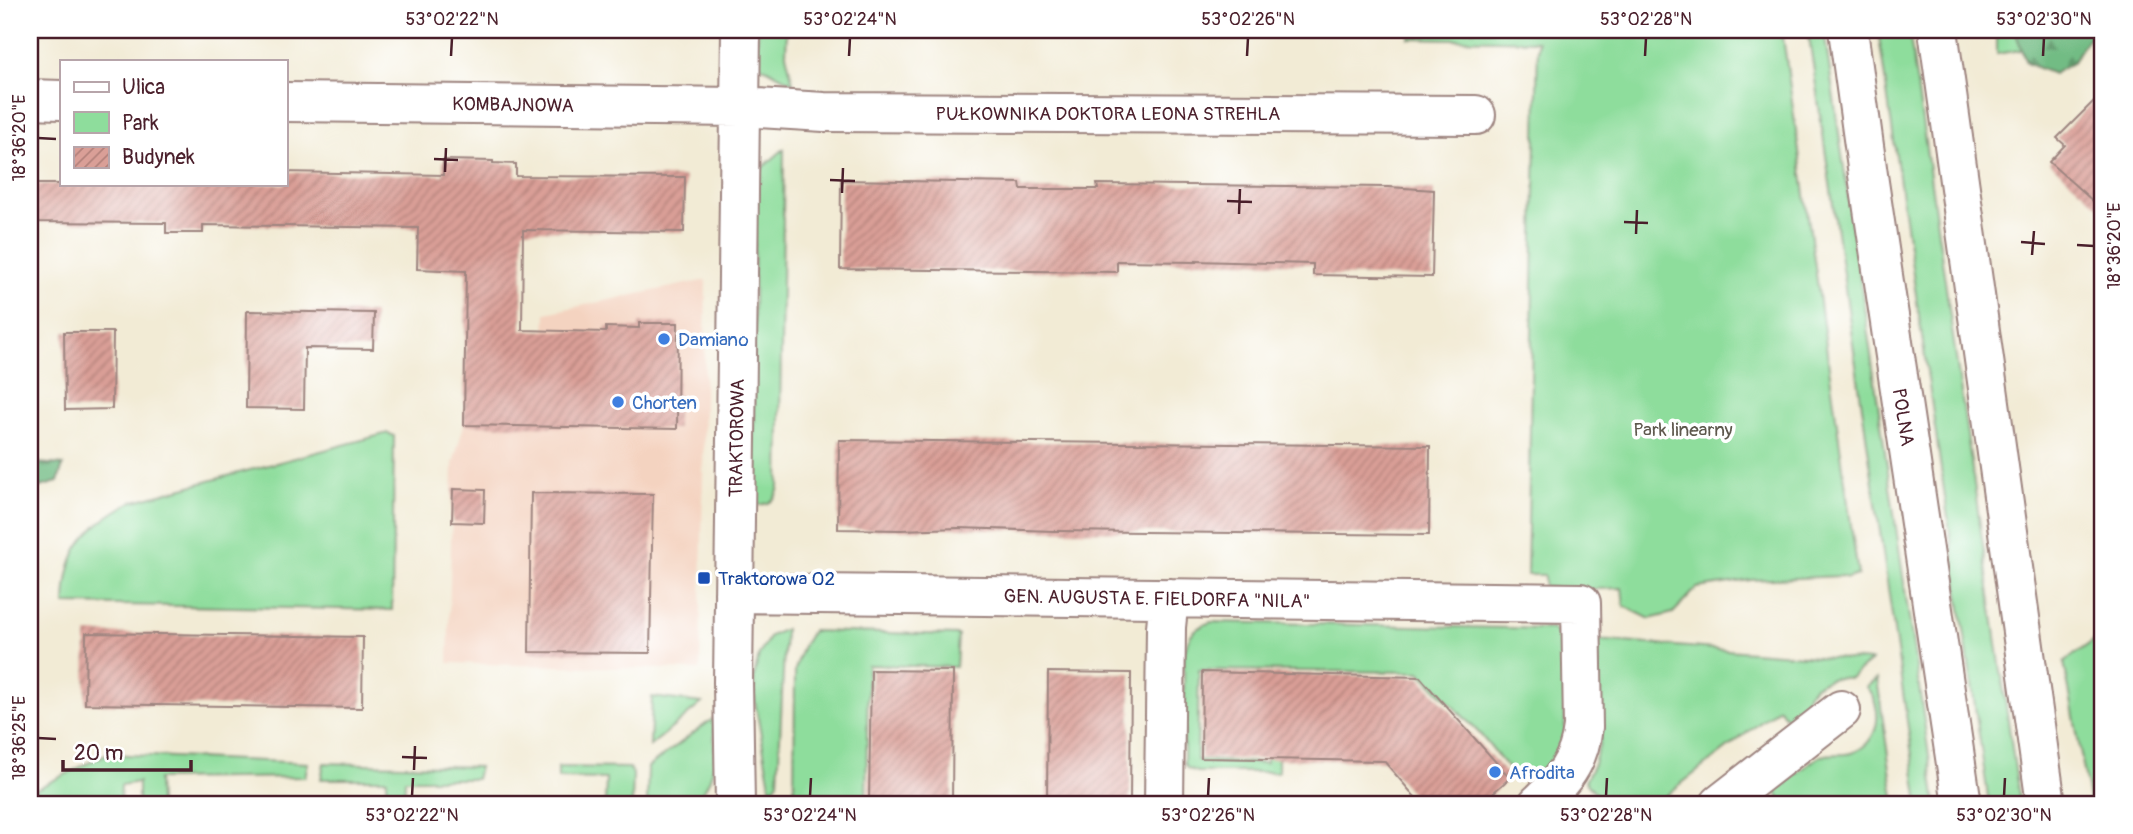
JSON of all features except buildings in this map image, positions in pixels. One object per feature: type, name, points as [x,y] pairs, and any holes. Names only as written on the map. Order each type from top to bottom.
[{"type":"street","name":"TRAKTOROWA","points":[[735,804],[733,682],[741,30]]},
{"type":"street","name":"POLNA","points":[[1848,30],[1962,804]]},
{"type":"street","points":[[1938,30],[2046,804]]},
{"type":"street","points":[[30,99],[60,100]]},
{"type":"street","name":"KOMBAJNOWA","points":[[287,102],[740,107]]},
{"type":"street","name":"PUŁKOWNIKA DOKTORA LEONA STREHLA","points":[[740,107],[838,112],[1476,115]]},
{"type":"street","name":"GEN. AUGUSTA E. FIELDORFA \"NILA\"","points":[[734,593],[1581,603],[1581,746],[1565,778],[1538,804]]},
{"type":"street","points":[[1164,804],[1166,627],[1169,598]]},
{"type":"street","points":[[1720,804],[1841,710]]},
{"type":"shaded area","points":[[706,280],[700,670],[448,663],[453,463],[464,425],[465,365],[544,366],[546,313]]},
{"type":"green space","points":[[758,30],[787,30],[786,54],[793,83],[756,63]]},
{"type":"green space","name":"Park linearny","points":[[1410,30],[1782,30],[1858,575],[1847,578],[1841,576],[1751,580],[1697,588],[1673,613],[1650,619],[1624,606],[1622,588],[1571,590],[1544,587],[1544,575],[1527,575],[1538,41],[1409,38]]},
{"type":"green space","points":[[1808,30],[1824,30],[1936,804],[1919,804]]},
{"type":"green space","points":[[1878,30],[1909,30],[2020,804],[1989,804]]},
{"type":"green space","points":[[1997,30],[2103,30],[2103,35],[1997,54]]},
{"type":"green space","points":[[2015,30],[2094,30],[2072,63],[2053,74],[2026,63]]},
{"type":"green space","points":[[784,149],[779,487],[770,502],[752,505],[755,174]]},
{"type":"green space","points":[[388,433],[394,436],[392,610],[65,604],[69,569],[81,542],[101,521],[131,502]]},
{"type":"green space","points":[[30,434],[35,463],[63,465],[58,482],[40,487],[30,486]]},
{"type":"green space","points":[[1211,622],[1552,629],[1565,643],[1565,737],[1557,757],[1542,774],[1521,775],[1509,770],[1480,734],[1420,672],[1199,670],[1197,760],[1266,763],[1266,757],[1278,757],[1278,772],[1197,772],[1187,768],[1184,763],[1184,655],[1192,634],[1199,627]]},
{"type":"green space","points":[[785,629],[778,782],[771,791],[755,702],[754,677],[759,655],[770,636]]},
{"type":"green space","points":[[812,631],[958,635],[956,667],[868,665],[866,804],[794,804],[795,670],[802,648]]},
{"type":"green space","points":[[2103,634],[2103,804],[2090,804],[2064,662]]},
{"type":"green space","points":[[1597,640],[1871,661],[1850,678],[1825,680],[1810,691],[1802,709],[1798,733],[1779,708],[1655,804],[1597,804],[1602,800],[1585,781],[1594,764],[1600,742]]},
{"type":"green space","points":[[1877,679],[1895,804],[1783,804],[1776,791],[1808,765],[1822,756],[1851,753],[1868,742],[1874,734],[1877,715],[1876,705],[1866,687]]},
{"type":"green space","points":[[652,697],[702,703],[650,746]]},
{"type":"green space","points":[[714,718],[714,764],[702,794],[693,804],[647,804],[648,767]]},
{"type":"green space","points":[[106,754],[308,763],[305,777],[158,779],[159,804],[138,804],[138,782],[121,785],[120,804],[30,804],[30,792]]},
{"type":"green space","points":[[324,763],[479,767],[476,779],[405,779],[404,804],[387,804],[387,779],[321,779]]},
{"type":"green space","points":[[558,767],[629,768],[633,774],[632,804],[605,804],[606,779],[558,778]]},
{"type":"place","name":"Damiano","points":[[664,339]]},
{"type":"place","name":"Chorten","points":[[618,402]]},
{"type":"place","name":"Traktorowa 02","points":[[704,578]]},
{"type":"place","name":"Afrodita","points":[[1495,772]]}]
